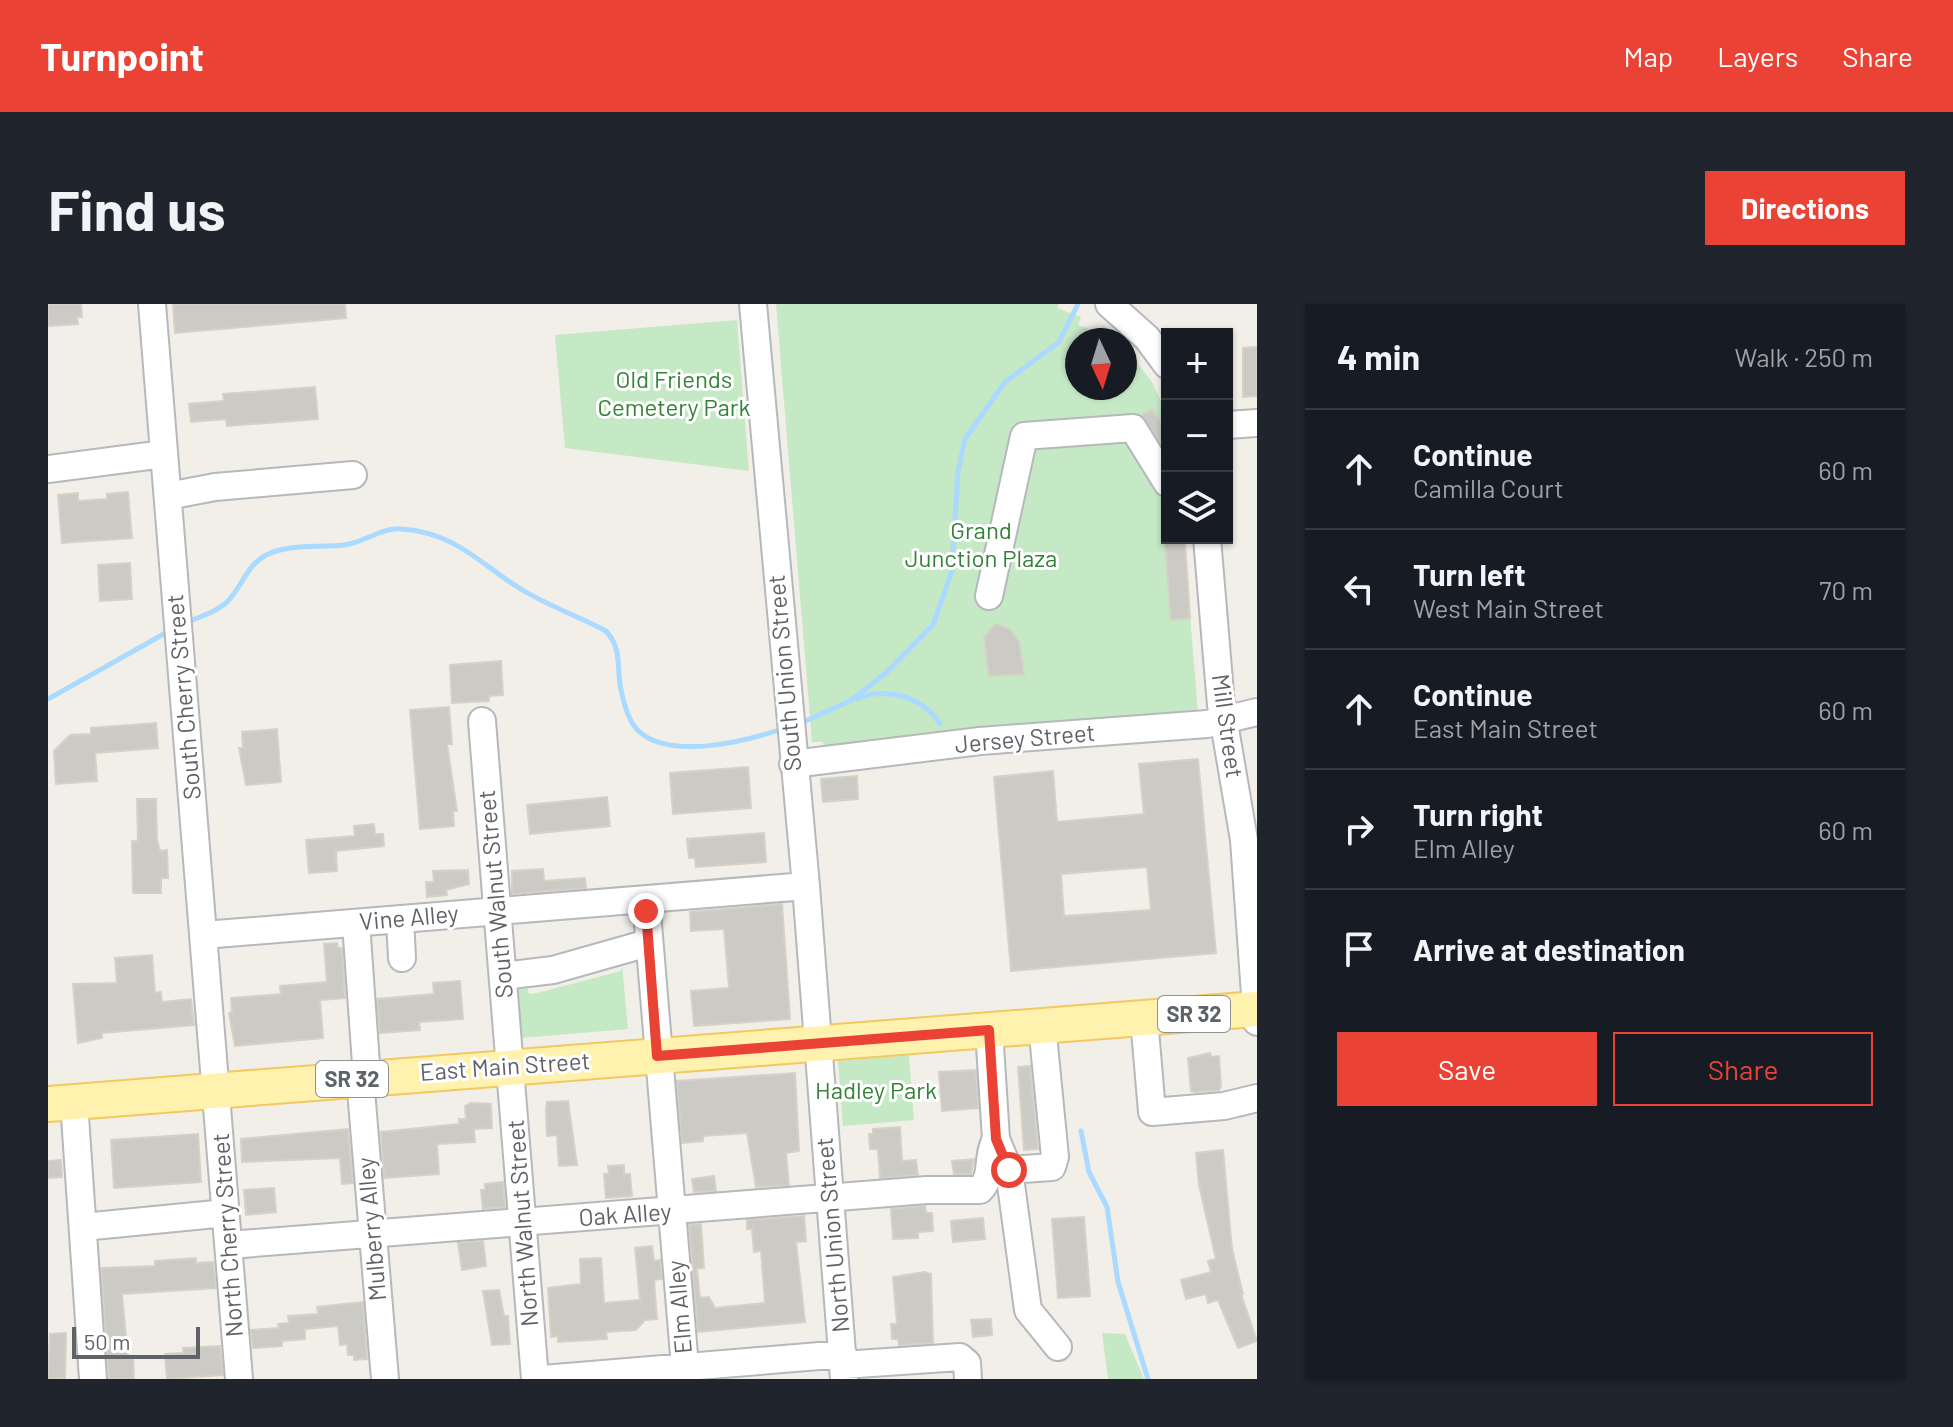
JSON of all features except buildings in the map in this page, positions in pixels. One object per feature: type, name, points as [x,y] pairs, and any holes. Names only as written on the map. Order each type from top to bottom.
[{"type":"main road","name":"SR 32","points":[[818,1043],[1144,1018],[1257,1013]]},
{"type":"main road","name":"East Main Street","points":[[61,1103],[818,1043]]},
{"type":"street","name":"South Cherry Street","points":[[152,304],[217,1091]]},
{"type":"street","name":"South Union Street","points":[[753,304],[818,1043]]},
{"type":"street","points":[[1116,309],[1161,358]]},
{"type":"street","points":[[1233,425],[1257,423]]},
{"type":"street","points":[[989,596],[1024,436],[1133,428],[1161,473]]},
{"type":"street","points":[[48,469],[164,454]]},
{"type":"street","points":[[168,496],[215,487],[353,475]]},
{"type":"street","name":"Mill Street","points":[[1208,544],[1223,719],[1244,840],[1257,1013]]},
{"type":"street","name":"Jersey Street","points":[[793,755],[1207,724],[1257,712]]},
{"type":"street","name":"South Walnut Street","points":[[482,721],[511,1067]]},
{"type":"street","name":"Vine Alley","points":[[204,935],[806,886]]},
{"type":"street","name":"Elm Alley","points":[[646,900],[684,1373]]},
{"type":"street","points":[[400,919],[402,958]]},
{"type":"street","name":"Mulberry Alley","points":[[356,923],[363,1078],[385,1379]]},
{"type":"street","points":[[503,976],[553,970],[648,943]]},
{"type":"street","points":[[1144,1018],[1152,1112],[1224,1106],[1257,1098]]},
{"type":"street","points":[[1009,1170],[1052,1167],[1055,1157],[1042,1025]]},
{"type":"street","points":[[989,1030],[992,1146],[1009,1170],[1028,1310],[1058,1347]]},
{"type":"street","name":"North Union Street","points":[[818,1043],[843,1366]]},
{"type":"street","name":"North Walnut Street","points":[[511,1067],[535,1379]]},
{"type":"street","name":"North Cherry Street","points":[[217,1091],[239,1379]]},
{"type":"street","points":[[61,1103],[83,1227],[93,1379]]},
{"type":"street","name":"Oak Alley","points":[[229,1245],[927,1190],[980,1190],[989,1175],[992,1146]]},
{"type":"street","points":[[83,1227],[226,1213]]},
{"type":"street","points":[[543,1379],[843,1366],[894,1370],[960,1357],[967,1363],[968,1379]]},
{"type":"green space","name":"Grand Junction Plaza","points":[[776,304],[1059,304],[1057,308],[1081,317],[1078,325],[1087,328],[1065,328],[1065,400],[1137,400],[1137,363],[1152,382],[1161,402],[1161,544],[1184,544],[1198,714],[824,749],[823,742],[812,742]]},
{"type":"green space","name":"Old Friends Cemetery Park","points":[[737,320],[749,471],[565,448],[555,335]]},
{"type":"green space","points":[[622,965],[628,1029],[520,1038],[517,983],[526,982],[529,994],[537,993],[621,971]]},
{"type":"green space","name":"Hadley Park","points":[[909,1055],[914,1120],[843,1126],[838,1061]]},
{"type":"green space","points":[[1102,1333],[1125,1334],[1144,1379],[1108,1379]]},
{"type":"waterway","points":[[799,724],[850,701],[887,672],[933,625],[952,571],[958,471],[965,439],[1005,382],[1059,342],[1078,304]]},
{"type":"waterway","points":[[185,623],[224,605],[259,559],[275,551],[351,544],[394,529],[421,532],[452,543],[529,594],[606,631],[617,652],[620,682],[630,720],[642,734],[656,741],[692,747],[731,742],[782,729]]},
{"type":"waterway","points":[[48,699],[169,631]]},
{"type":"waterway","points":[[857,699],[880,694],[903,696],[924,707],[940,724]]},
{"type":"waterway","points":[[1081,1131],[1089,1172],[1107,1207],[1118,1282],[1148,1379]]},
{"type":"route","points":[[646,911],[657,1056],[989,1030],[996,1139],[1009,1170]]}]
